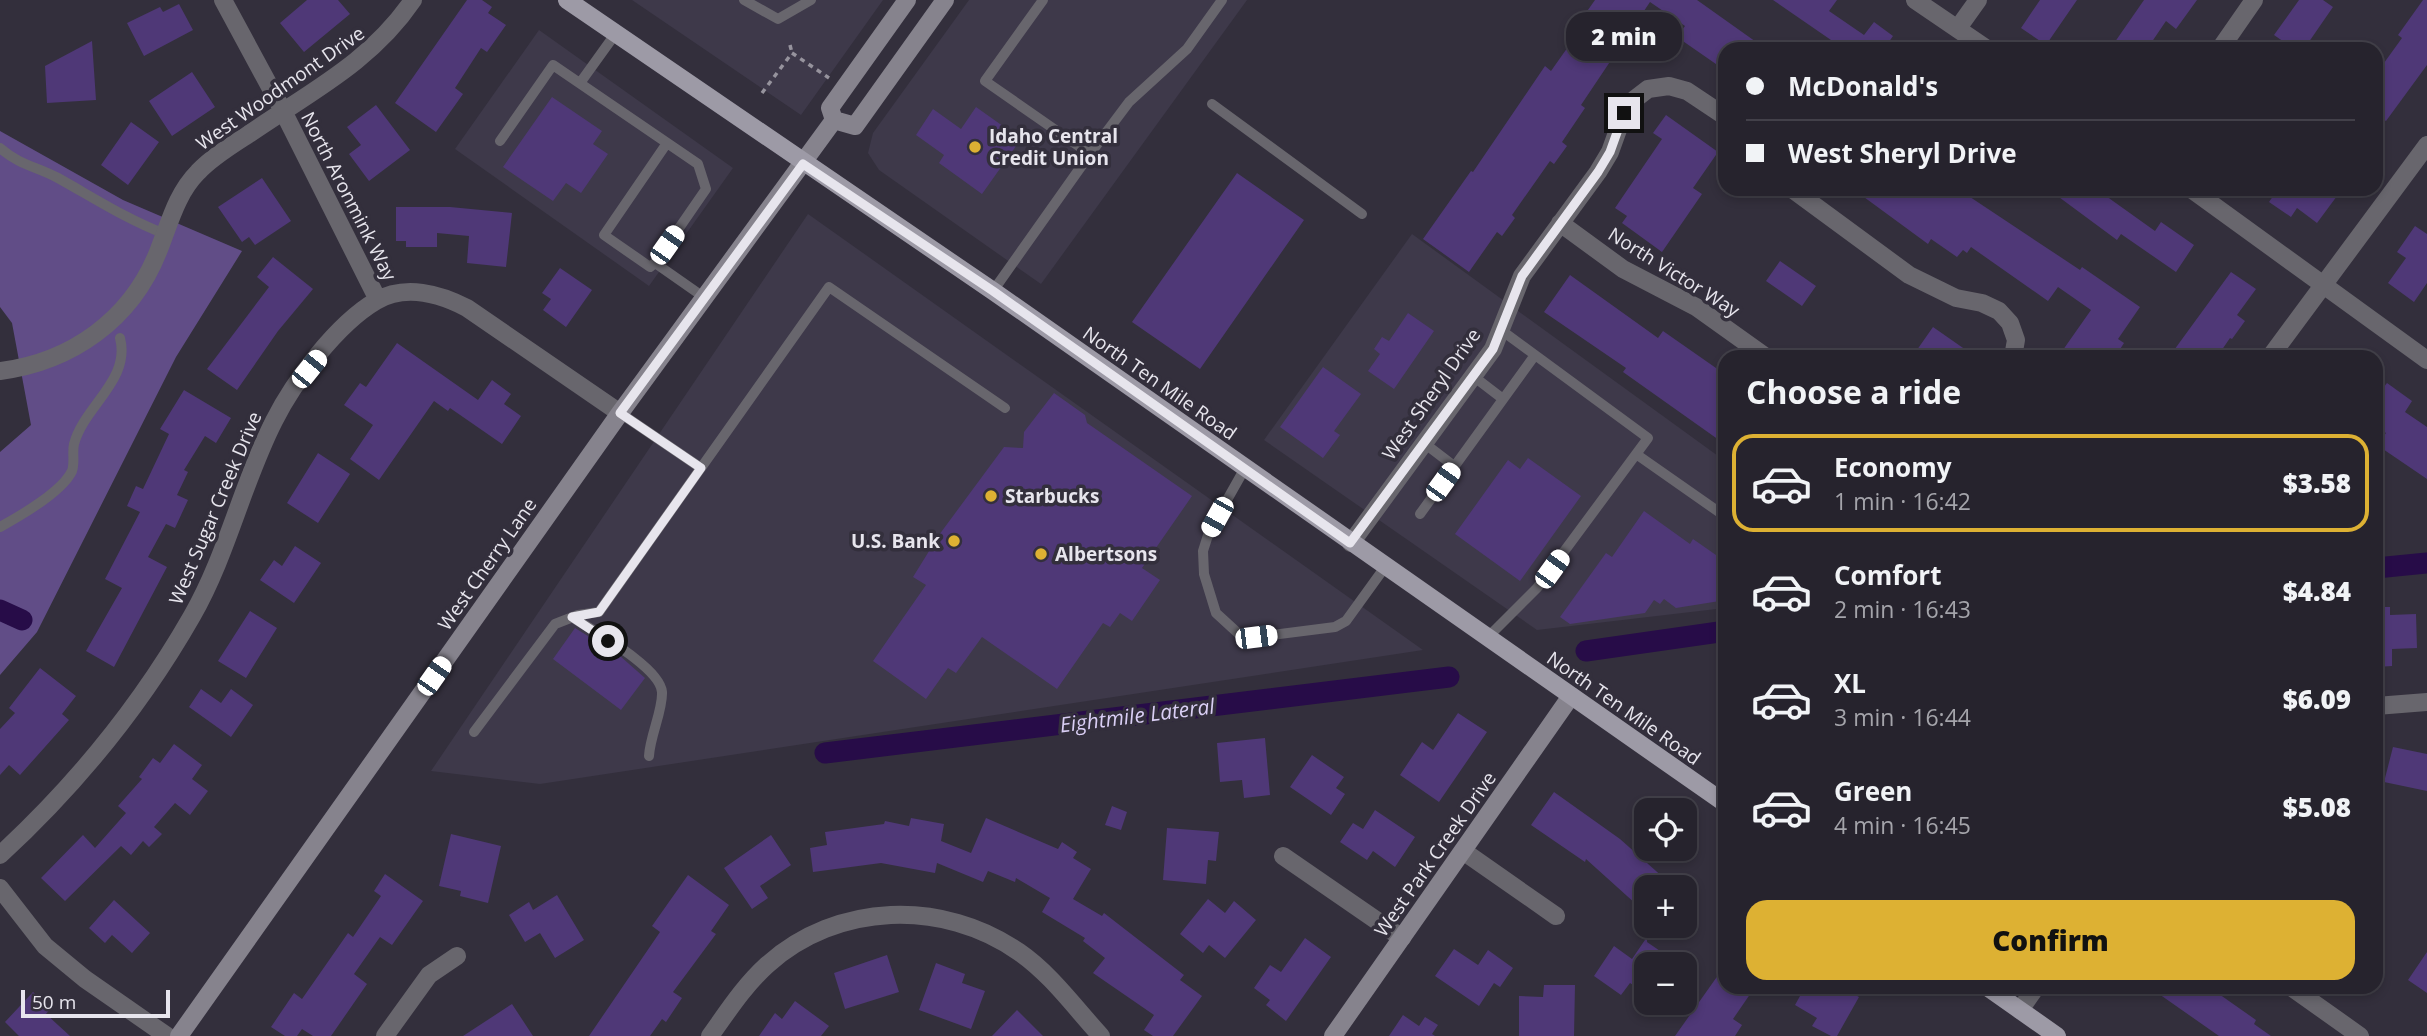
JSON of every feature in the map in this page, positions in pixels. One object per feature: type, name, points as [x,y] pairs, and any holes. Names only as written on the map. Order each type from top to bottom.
[{"type":"main road","name":"North Ten Mile Road","points":[[567,0],[803,164],[993,291],[1718,798]]},
{"type":"main road","name":"West Cherry Lane","points":[[179,1036],[620,413],[834,121],[830,108],[907,0]]},
{"type":"main road","points":[[834,121],[855,126],[945,0]]},
{"type":"main road","name":"West Park Creek Drive","points":[[1333,1036],[1571,696]]},
{"type":"main road","points":[[1997,994],[2057,1036]]},
{"type":"street","name":"North Aronmink Way","points":[[223,0],[283,111],[378,300]]},
{"type":"street","name":"West Woodmont Drive","points":[[0,371],[38,364],[59,356],[99,332],[132,300],[157,255],[173,210],[197,172],[379,44],[413,0]]},
{"type":"street","points":[[1915,0],[1977,42]]},
{"type":"street","points":[[1958,29],[1978,0]]},
{"type":"street","points":[[2225,42],[2255,0]]},
{"type":"street","name":"West Sheryl Drive","points":[[1350,543],[1493,349],[1522,276],[1610,152],[1624,113],[1635,99],[1648,89],[1669,86],[1687,91],[1718,112]]},
{"type":"street","points":[[2275,350],[2427,145]]},
{"type":"street","points":[[1802,196],[1909,275],[1944,292],[1999,311],[2010,323],[2015,348]]},
{"type":"street","points":[[2200,196],[2321,286],[2427,360]]},
{"type":"street","name":"North Victor Way","points":[[1560,223],[1623,269],[1696,307],[1756,350]]},
{"type":"street","name":"West Sugar Creek Drive","points":[[0,855],[48,811],[135,707],[193,615],[235,524],[260,451],[275,419],[295,387],[339,332],[378,300],[414,292],[444,296],[467,308],[620,413]]},
{"type":"street","points":[[2383,705],[2427,702]]},
{"type":"street","points":[[1463,851],[1556,916]]},
{"type":"street","points":[[1283,856],[1402,939]]},
{"type":"street","points":[[0,888],[45,946],[85,979],[167,1036]]},
{"type":"street","points":[[710,1036],[751,980],[788,948],[810,936],[856,919],[906,914],[955,921],[1001,940],[1041,969],[1101,1036]]},
{"type":"street","points":[[385,1036],[429,975],[457,956]]},
{"type":"street","points":[[2020,1010],[2031,994]]},
{"type":"street","points":[[2301,994],[2360,1036]]},
{"type":"lane","points":[[744,0],[778,19],[811,0]]},
{"type":"lane","points":[[1043,0],[985,81],[1090,154]]},
{"type":"lane","points":[[993,291],[1129,102],[1186,49],[1222,0]]},
{"type":"lane","points":[[580,83],[616,33]]},
{"type":"lane","points":[[500,141],[553,65],[698,164],[706,189],[650,267],[604,235],[667,143]]},
{"type":"lane","points":[[1212,104],[1362,214]]},
{"type":"lane","points":[[0,148],[25,166],[54,176],[134,222],[165,234]]},
{"type":"lane","points":[[655,263],[705,298]]},
{"type":"lane","points":[[474,732],[555,624],[572,617],[599,612],[829,287],[1005,408]]},
{"type":"lane","points":[[1487,638],[1537,588],[1648,438],[1501,330]]},
{"type":"lane","points":[[0,527],[38,506],[72,471],[74,444],[85,419],[107,391],[122,362],[120,338]]},
{"type":"lane","points":[[1420,514],[1535,355]]},
{"type":"lane","points":[[1473,376],[1503,399]]},
{"type":"lane","points":[[620,413],[701,468]]},
{"type":"lane","points":[[1424,443],[1454,466]]},
{"type":"lane","points":[[1636,454],[1718,511]]},
{"type":"lane","points":[[1245,468],[1209,533],[1203,551],[1204,573],[1216,613],[1240,635],[1256,637],[1335,627],[1346,621],[1385,567]]},
{"type":"lane","points":[[572,617],[644,666],[659,681],[662,694],[650,737],[649,756]]},
{"type":"path","points":[[790,45],[792,53],[830,79]]},
{"type":"path","points":[[762,93],[792,53]]},
{"type":"shaded area","points":[[632,0],[883,0],[801,115]]},
{"type":"shaded area","points":[[969,0],[1247,0],[1041,284],[879,170],[868,153],[873,133]]},
{"type":"shaded area","points":[[539,30],[733,168],[649,286],[455,149]]},
{"type":"shaded area","points":[[0,131],[123,200],[242,251],[176,357],[37,632],[0,675],[0,452],[31,425],[12,323],[0,307]]},
{"type":"shaded area","points":[[808,214],[1423,650],[540,784],[431,771]]},
{"type":"shaded area","points":[[1412,234],[1718,456],[1718,609],[1537,630],[1264,440]]},
{"type":"building","points":[[307,0],[338,0],[350,14],[304,52],[280,23]]},
{"type":"building","points":[[467,0],[482,0],[492,7],[488,13],[506,25],[487,52],[481,48],[455,88],[463,94],[436,132],[395,103]]},
{"type":"building","points":[[1595,0],[1697,0],[1756,42],[1718,42],[1718,65],[1677,37],[1685,26],[1650,2],[1581,105],[1585,108],[1562,142],[1567,146],[1554,164],[1550,161],[1512,215],[1515,218],[1502,236],[1497,232],[1469,272],[1423,239],[1471,171],[1473,172],[1545,66],[1551,71],[1587,20],[1583,17]]},
{"type":"building","points":[[1773,0],[1837,0],[1829,11],[1864,35],[1874,22],[1893,36],[1889,42],[1830,42],[1831,40]]},
{"type":"building","points":[[2040,0],[2077,0],[2048,42],[2042,42],[2021,28]]},
{"type":"building","points":[[2144,0],[2197,0],[2176,29],[2166,21],[2152,42],[2115,42]]},
{"type":"building","points":[[2299,0],[2323,0],[2333,7],[2309,42],[2284,42],[2274,35]]},
{"type":"building","points":[[2423,0],[2427,0],[2427,65],[2386,121],[2383,119],[2383,64],[2402,38],[2398,35]]},
{"type":"building","points":[[179,4],[193,30],[144,56],[127,23],[160,7],[163,12]]},
{"type":"building","points":[[92,41],[96,100],[47,103],[45,66]]},
{"type":"building","points":[[192,72],[215,107],[172,136],[149,101]]},
{"type":"building","points":[[552,97],[602,131],[593,144],[608,154],[581,193],[566,183],[553,201],[503,167]]},
{"type":"building","points":[[376,105],[410,150],[369,181],[349,154],[361,145],[347,127]]},
{"type":"building","name":"Idaho Central Credit Union","points":[[976,107],[1021,139],[982,194],[939,163],[944,155],[916,135],[933,109],[961,129]]},
{"type":"building","points":[[1666,115],[1718,152],[1693,188],[1702,194],[1662,252],[1622,223],[1627,216],[1615,208],[1662,139],[1653,133]]},
{"type":"building","points":[[131,122],[159,142],[128,185],[101,165]]},
{"type":"building","points":[[1237,173],[1304,220],[1200,369],[1132,322]]},
{"type":"building","points":[[262,178],[291,221],[255,245],[249,237],[242,242],[218,207]]},
{"type":"building","points":[[1863,196],[1969,196],[2140,307],[2118,339],[2124,343],[2120,350],[2063,350],[2091,310],[2058,287],[2048,301],[1971,247],[1967,253],[1963,250],[1957,257],[1931,239],[1928,244]]},
{"type":"building","points":[[2057,196],[2106,196],[2155,231],[2161,222],[2194,245],[2176,272],[2121,234],[2117,240]]},
{"type":"building","points":[[2273,196],[2337,196],[2317,223],[2297,208],[2291,217],[2269,202]]},
{"type":"building","points":[[396,207],[450,207],[512,213],[506,267],[467,263],[469,236],[437,233],[437,247],[406,247],[406,241],[396,241]]},
{"type":"building","points":[[2415,226],[2427,234],[2427,283],[2414,302],[2388,283],[2406,258],[2397,252]]},
{"type":"building","points":[[273,257],[313,289],[278,331],[237,390],[207,369],[269,287],[257,277]]},
{"type":"building","points":[[1780,261],[1816,286],[1802,306],[1766,281]]},
{"type":"building","points":[[560,268],[592,290],[566,327],[543,310],[551,299],[542,293]]},
{"type":"building","points":[[2231,272],[2256,289],[2237,315],[2245,321],[2222,350],[2174,350]]},
{"type":"building","points":[[1570,275],[1658,338],[1663,331],[1718,369],[1718,439],[1623,372],[1626,368],[1544,312]]},
{"type":"building","points":[[1408,313],[1434,331],[1394,389],[1368,371],[1380,354],[1374,349],[1382,337],[1389,341]]},
{"type":"building","points":[[1933,327],[1966,350],[1917,350]]},
{"type":"building","points":[[397,343],[478,400],[492,380],[511,394],[504,404],[521,416],[502,444],[450,408],[448,411],[434,401],[379,480],[350,459],[373,425],[344,405],[360,383],[366,387]]},
{"type":"building","points":[[1323,367],[1361,394],[1334,431],[1340,435],[1323,458],[1280,427]]},
{"type":"building","points":[[2387,383],[2412,401],[2405,412],[2427,427],[2427,479],[2383,449],[2383,437],[2386,433],[2383,431],[2383,388]]},
{"type":"building","points":[[184,390],[231,418],[216,443],[205,436],[184,470],[188,472],[177,495],[188,500],[175,528],[166,524],[148,557],[167,567],[114,667],[86,651],[122,588],[105,579],[140,512],[127,506],[136,486],[143,489],[169,434],[160,429]]},
{"type":"building","name":"Albertsons","points":[[1054,393],[1085,415],[1087,423],[1192,496],[1142,568],[1160,580],[1132,621],[1120,613],[1110,627],[1103,623],[1057,689],[982,637],[956,673],[948,668],[926,699],[873,661],[926,585],[913,577],[939,535],[1004,447],[1023,448],[1024,432]]},
{"type":"building","points":[[318,453],[350,474],[318,523],[287,503]]},
{"type":"building","points":[[1528,458],[1581,496],[1520,581],[1455,534],[1508,460],[1520,469]]},
{"type":"building","points":[[1644,511],[1690,544],[1693,539],[1718,556],[1718,601],[1676,608],[1664,599],[1660,604],[1654,600],[1645,613],[1570,624],[1560,617],[1606,553],[1612,557]]},
{"type":"building","points":[[295,546],[321,563],[294,603],[260,580],[274,560],[282,566]]},
{"type":"building","points":[[2383,607],[2390,607],[2390,615],[2416,614],[2417,648],[2392,649],[2392,666],[2383,667]]},
{"type":"building","points":[[250,611],[277,628],[246,678],[218,661]]},
{"type":"building","points":[[575,628],[620,656],[645,678],[621,710],[553,659]]},
{"type":"building","points":[[40,668],[76,696],[62,714],[69,720],[20,775],[9,765],[0,775],[0,729],[15,713],[9,708]]},
{"type":"building","points":[[201,689],[221,703],[231,689],[253,705],[231,737],[189,707]]},
{"type":"building","points":[[1458,713],[1487,732],[1439,802],[1400,775],[1422,742],[1433,750]]},
{"type":"building","points":[[1265,738],[1270,795],[1244,798],[1242,780],[1220,782],[1217,743]]},
{"type":"building","points":[[174,744],[202,765],[192,779],[208,791],[190,815],[175,803],[154,827],[162,834],[149,847],[143,841],[131,855],[121,846],[65,901],[41,878],[83,835],[95,848],[126,813],[118,806],[142,779],[139,777],[153,758],[160,763]]},
{"type":"building","points":[[2393,747],[2427,754],[2427,791],[2384,782]]},
{"type":"building","points":[[1312,755],[1344,777],[1336,788],[1345,794],[1331,815],[1290,787]]},
{"type":"building","points":[[1554,792],[1620,839],[1634,851],[1634,861],[1645,861],[1660,875],[1634,875],[1634,902],[1586,859],[1585,862],[1531,825]]},
{"type":"building","points":[[1112,806],[1127,812],[1121,830],[1105,825]]},
{"type":"building","points":[[1375,810],[1415,837],[1395,867],[1373,851],[1367,860],[1340,842],[1353,823],[1363,829]]},
{"type":"building","points":[[911,818],[944,824],[941,841],[971,853],[986,818],[1058,849],[1062,842],[1077,852],[1073,858],[1091,869],[1073,899],[1102,916],[1104,913],[1184,975],[1180,980],[1202,996],[1173,1036],[1153,1036],[1144,1030],[1154,1015],[1093,973],[1105,958],[1083,941],[1085,938],[1042,912],[1050,898],[1016,878],[1015,882],[988,871],[983,882],[937,863],[935,873],[881,863],[813,872],[810,848],[827,845],[825,832],[884,824],[885,821],[909,826]]},
{"type":"building","points":[[1167,828],[1219,832],[1216,861],[1208,860],[1206,884],[1163,880]]},
{"type":"building","points":[[451,834],[501,846],[488,903],[460,896],[461,891],[439,886]]},
{"type":"building","points":[[771,835],[791,865],[760,886],[768,898],[752,909],[724,868]]},
{"type":"building","points":[[385,874],[423,901],[392,945],[380,937],[354,974],[367,984],[331,1036],[313,1036],[302,1029],[297,1036],[285,1036],[271,1027],[294,993],[302,999],[348,933],[353,937],[381,896],[374,891]]},
{"type":"building","points":[[688,875],[729,905],[711,931],[716,934],[673,992],[682,998],[666,1022],[662,1019],[650,1036],[589,1036],[660,932],[652,926]]},
{"type":"building","points":[[557,895],[584,940],[555,958],[540,933],[525,942],[509,915],[529,902],[533,910]]},
{"type":"building","points":[[1208,899],[1225,913],[1234,901],[1256,920],[1225,958],[1209,945],[1203,953],[1180,934]]},
{"type":"building","points":[[114,900],[150,933],[132,953],[112,935],[105,943],[89,928]]},
{"type":"building","points":[[1305,938],[1331,957],[1286,1021],[1266,1005],[1270,1000],[1254,988],[1270,965],[1281,972]]},
{"type":"building","points":[[1647,938],[1647,942],[1662,952],[1637,952]]},
{"type":"building","points":[[1614,946],[1632,959],[1634,956],[1634,986],[1630,983],[1621,995],[1594,976]]},
{"type":"building","points":[[1454,949],[1478,965],[1488,950],[1513,968],[1500,987],[1494,983],[1479,1006],[1435,976]]},
{"type":"building","points":[[2427,952],[2427,993],[2408,980]]},
{"type":"building","points":[[887,955],[899,992],[845,1009],[834,973]]},
{"type":"building","points":[[936,963],[965,974],[962,983],[985,991],[971,1029],[919,1010]]},
{"type":"building","points":[[1718,975],[1718,994],[1750,994],[1733,1019],[1742,1025],[1735,1036],[1675,1036],[1690,1015],[1697,1015],[1697,1005]]},
{"type":"building","points":[[1544,985],[1575,985],[1574,1036],[1519,1036],[1519,996],[1543,997]]},
{"type":"building","points":[[33,992],[51,1008],[46,1014],[70,1036],[19,1036],[5,1022]]},
{"type":"building","points":[[1801,994],[1854,994],[1859,997],[1837,1036],[1831,1036],[1812,1026],[1817,1018],[1795,1005]]},
{"type":"building","points":[[2159,994],[2219,994],[2256,1020],[2254,1024],[2271,1036],[2219,1036]]},
{"type":"building","points":[[795,1001],[829,1026],[821,1036],[759,1036],[775,1013],[782,1019]]},
{"type":"building","points":[[512,1004],[533,1036],[463,1036]]},
{"type":"building","points":[[1017,1010],[1043,1036],[992,1036]]},
{"type":"building","points":[[1403,1015],[1419,1026],[1425,1017],[1438,1025],[1432,1034],[1435,1036],[1389,1036]]},
{"type":"waterway","name":"Eightmile Lateral","points":[[2383,567],[2427,563]]},
{"type":"waterway","name":"Eightmile Lateral","points":[[0,610],[22,620]]},
{"type":"waterway","name":"Eightmile Lateral","points":[[1586,651],[1718,632]]},
{"type":"waterway","name":"Eightmile Lateral","points":[[825,753],[1449,677]]},
{"type":"place","name":"Idaho Central Credit Union","points":[[975,147]]},
{"type":"place","name":"Starbucks","points":[[991,496]]},
{"type":"place","name":"U.S. Bank","points":[[954,541]]},
{"type":"place","name":"Albertsons","points":[[1041,554]]},
{"type":"route","points":[[608,641],[572,617],[599,612],[701,468],[620,413],[803,164],[993,291],[1350,543],[1493,349],[1522,276],[1598,172],[1610,152],[1624,113]]}]
